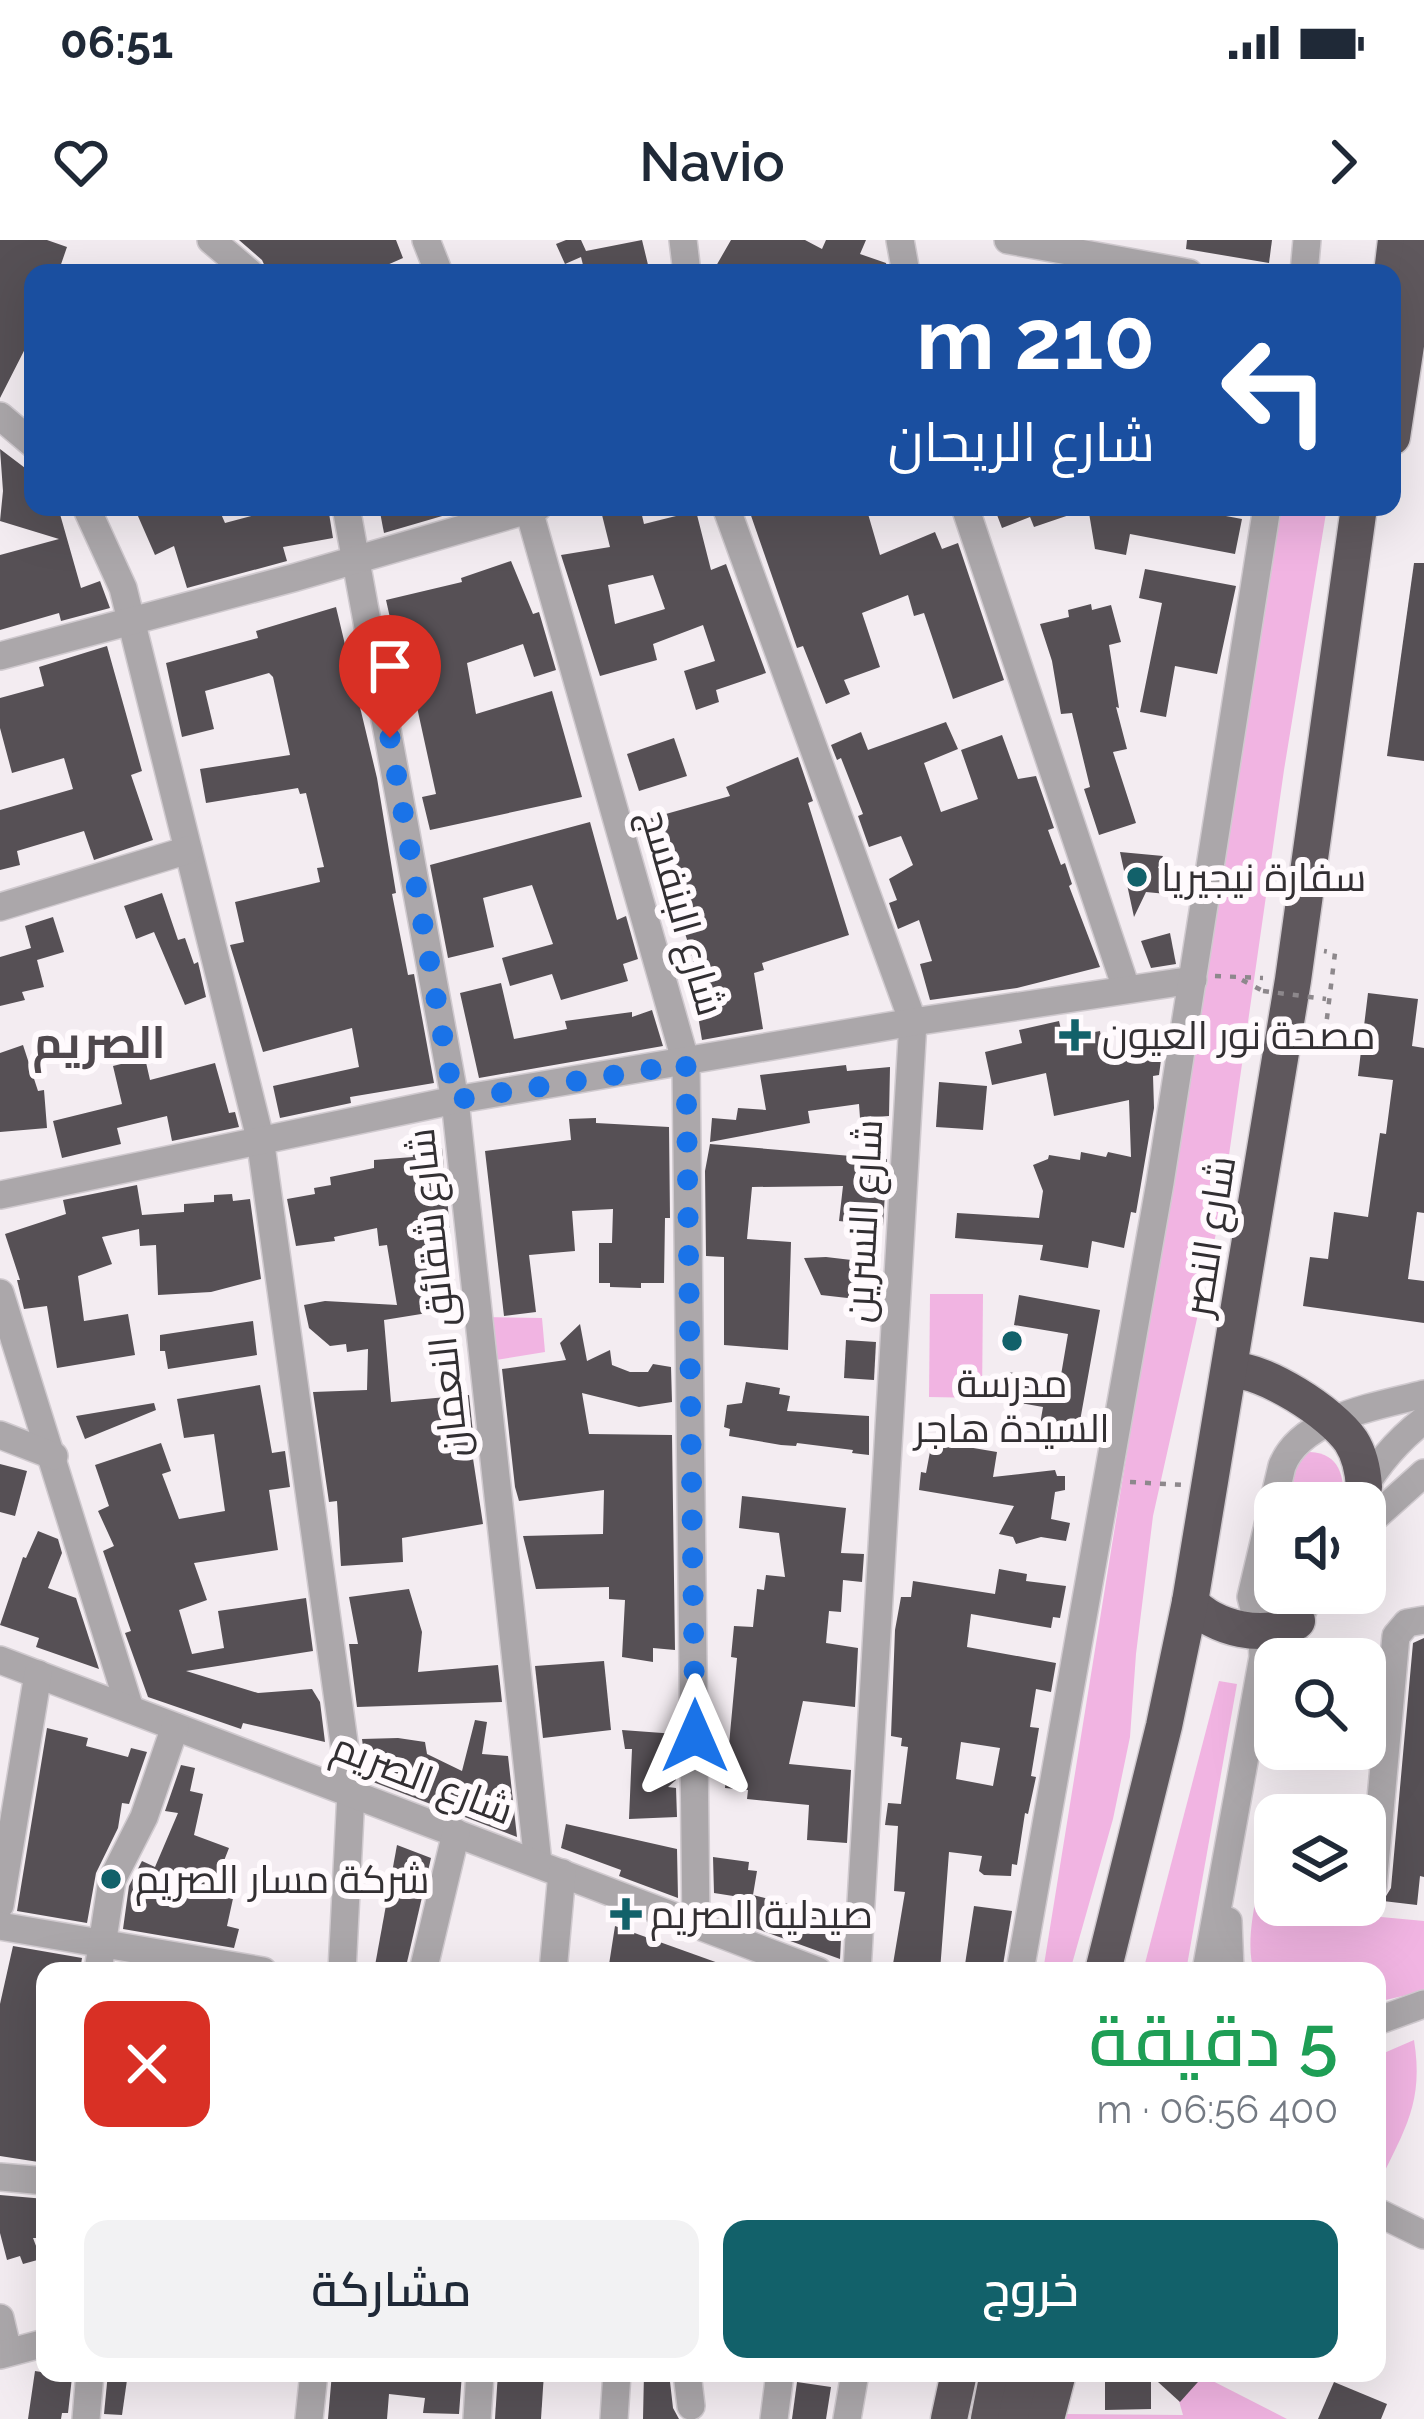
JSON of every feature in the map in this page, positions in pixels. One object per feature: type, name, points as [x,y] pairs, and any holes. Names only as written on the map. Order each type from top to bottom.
[{"type":"highway","points":[[1401,376],[1421,240]]},
{"type":"highway","name":"شارع النصر","points":[[1105,1962],[1164,1726],[1199,1609],[1209,1487],[1240,1371],[1278,986],[1357,516]]},
{"type":"highway","name":"شارع النصر","points":[[1129,1962],[1199,1609],[1381,516]]},
{"type":"highway","points":[[1240,1371],[1273,1382],[1334,1423],[1357,1451],[1358,1482]]},
{"type":"highway","points":[[1199,1609],[1257,1638]]},
{"type":"highway","points":[[1275,1638],[1297,1614]]},
{"type":"highway","points":[[949,2419],[957,2382]]},
{"type":"highway","points":[[989,2419],[996,2382]]},
{"type":"highway","points":[[1016,2419],[1025,2382]]},
{"type":"highway","points":[[1046,2419],[1056,2382]]},
{"type":"street","points":[[211,240],[239,264]]},
{"type":"street","points":[[1008,240],[1099,248],[1157,264]]},
{"type":"street","points":[[0,416],[24,436]]},
{"type":"street","points":[[91,516],[112,556],[132,622],[260,1138],[351,1793],[342,1962]]},
{"type":"street","name":"شارع شقائق النعمان","points":[[348,516],[454,1100],[550,1868],[553,1962]]},
{"type":"street","points":[[0,656],[503,516]]},
{"type":"street","name":"شارع البنفسج","points":[[533,516],[686,1064],[696,1924]]},
{"type":"street","name":"شارع النسرين","points":[[729,516],[914,1022],[858,1962]]},
{"type":"street","points":[[968,516],[1126,988]]},
{"type":"street","points":[[1022,1962],[1193,977],[1265,516]]},
{"type":"street","points":[[0,907],[188,850]]},
{"type":"street","points":[[0,1195],[454,1100],[1193,977]]},
{"type":"street","points":[[0,1293],[130,1709]]},
{"type":"street","points":[[1268,1638],[1250,1597],[1282,1466],[1300,1439],[1424,1394]]},
{"type":"street","points":[[1369,1482],[1402,1437],[1424,1420]]},
{"type":"street","points":[[0,1435],[54,1456]]},
{"type":"street","points":[[1386,1507],[1424,1473]]},
{"type":"street","points":[[1381,1794],[1396,1636],[1407,1623],[1424,1619]]},
{"type":"street","name":"شارع الصريم","points":[[0,1660],[795,1962]]},
{"type":"street","points":[[0,1905],[38,1674]]},
{"type":"street","points":[[1208,1962],[1254,1707]]},
{"type":"street","points":[[99,1962],[112,1880],[144,1817],[175,1726]]},
{"type":"street","points":[[1230,1962],[1228,1914],[1258,1770]]},
{"type":"street","points":[[426,1962],[456,1833]]},
{"type":"street","points":[[0,1926],[213,1962]]},
{"type":"street","points":[[1386,2018],[1420,2005],[1424,2036]]},
{"type":"street","points":[[0,2176],[36,2180]]},
{"type":"street","points":[[1386,2216],[1424,2235]]},
{"type":"street","points":[[0,2318],[4,2353],[36,2345]]},
{"type":"street","points":[[86,2419],[89,2382]]},
{"type":"street","points":[[309,2419],[313,2382]]},
{"type":"street","points":[[477,2419],[479,2382]]},
{"type":"street","points":[[614,2419],[616,2382]]},
{"type":"street","points":[[688,2382],[691,2406]]},
{"type":"street","points":[[774,2419],[779,2382]]},
{"type":"street","points":[[847,2419],[853,2382]]},
{"type":"path","points":[[1325,1034],[1335,953]]},
{"type":"path","points":[[1193,977],[1242,977],[1327,999]]},
{"type":"path","points":[[1242,977],[1278,986]]},
{"type":"path","points":[[1106,1480],[1209,1487]]},
{"type":"shaded area","points":[[1279,516],[1326,516],[1221,1211],[1153,1516],[1130,1737],[1113,1819],[1073,1962],[1044,1962]]},
{"type":"shaded area","points":[[930,1294],[983,1294],[982,1398],[929,1397]]},
{"type":"shaded area","points":[[484,1317],[542,1318],[545,1352],[490,1361]]},
{"type":"shaded area","points":[[1310,1452],[1320,1453],[1334,1462],[1342,1482],[1287,1482],[1297,1460]]},
{"type":"shaded area","points":[[1219,1681],[1237,1684],[1188,1962],[1145,1962]]},
{"type":"shaded area","points":[[1254,1911],[1254,1926],[1386,1926],[1386,1917],[1424,1921],[1424,1991],[1386,2000],[1386,1962],[1252,1962]]},
{"type":"shaded area","points":[[1414,2040],[1414,2098],[1386,2168],[1386,2052]]},
{"type":"shaded area","points":[[1188,2382],[1215,2382],[1287,2419],[1064,2419],[1065,2414],[1183,2415],[1177,2394]]},
{"type":"building","points":[[0,240],[47,240],[67,247],[61,264],[24,264],[24,351],[0,398]]},
{"type":"building","points":[[239,240],[396,240],[403,258],[389,264],[264,264]]},
{"type":"building","points":[[581,240],[586,251],[642,240],[648,264],[583,264],[581,257],[565,264],[556,244]]},
{"type":"building","points":[[731,240],[805,240],[822,249],[826,240],[866,240],[860,254],[886,264],[717,264]]},
{"type":"building","points":[[1187,240],[1272,240],[1269,263],[1186,249]]},
{"type":"building","points":[[0,449],[24,467],[24,516],[61,516],[81,588],[100,581],[110,608],[61,621],[59,613],[0,630],[0,555],[59,539],[0,521]]},
{"type":"building","points":[[138,516],[222,516],[225,523],[251,516],[329,516],[333,538],[283,547],[287,561],[187,588],[174,546],[155,555]]},
{"type":"building","points":[[381,516],[442,516],[384,533]]},
{"type":"building","points":[[602,516],[642,516],[644,524],[697,516],[711,570],[726,564],[766,673],[716,690],[719,702],[696,710],[684,671],[715,661],[703,625],[653,644],[657,660],[600,676],[561,555],[610,547]],"holes":[[[653,575],[665,609],[615,624],[608,585]]]},
{"type":"building","points":[[751,516],[869,516],[880,555],[935,532],[942,549],[958,543],[1004,680],[953,699],[924,613],[914,616],[908,595],[862,613],[880,667],[844,680],[850,694],[826,704],[803,646],[797,648]]},
{"type":"building","points":[[997,516],[1066,516],[1034,527],[1030,517],[1002,528]]},
{"type":"building","points":[[1090,516],[1242,519],[1235,554],[1130,534],[1126,555],[1095,549]]},
{"type":"building","points":[[511,561],[533,614],[539,612],[556,670],[534,677],[523,644],[467,663],[476,714],[552,691],[582,797],[430,830],[422,797],[436,794],[408,666],[401,667],[386,600],[462,582],[461,578]]},
{"type":"building","points":[[1414,563],[1424,563],[1424,761],[1387,756]]},
{"type":"building","points":[[1145,569],[1236,586],[1217,674],[1175,666],[1166,717],[1140,712],[1162,603],[1139,598]]},
{"type":"building","points":[[1091,604],[1092,610],[1111,605],[1121,642],[1109,645],[1116,707],[1127,749],[1113,752],[1136,823],[1099,835],[1084,789],[1090,787],[1072,713],[1061,714],[1040,624],[1069,617],[1068,610]]},
{"type":"building","points":[[336,607],[377,778],[396,893],[392,894],[408,975],[414,974],[434,1083],[350,1097],[351,1103],[280,1118],[273,1086],[359,1067],[352,1028],[263,1052],[230,945],[244,942],[235,902],[320,882],[317,868],[324,867],[306,793],[300,794],[298,788],[206,803],[200,769],[290,755],[273,677],[269,673],[205,691],[214,729],[182,737],[166,663],[258,638],[256,631]]},
{"type":"building","points":[[107,646],[142,771],[131,775],[153,840],[94,860],[84,831],[17,851],[20,865],[0,870],[0,810],[73,789],[64,758],[12,773],[0,728],[0,698],[44,686],[39,667]]},
{"type":"building","points":[[946,722],[958,749],[924,763],[941,812],[978,799],[961,750],[1002,735],[1018,779],[1036,776],[1054,828],[1048,830],[1061,865],[1065,863],[1100,967],[1017,988],[930,1000],[920,964],[932,961],[919,920],[898,929],[889,903],[897,900],[889,879],[913,865],[901,836],[869,847],[858,816],[863,814],[841,758],[837,760],[831,745],[861,732],[868,750]]},
{"type":"building","points":[[674,738],[687,776],[639,791],[627,754]]},
{"type":"building","points":[[798,757],[849,935],[762,963],[764,970],[754,973],[763,1029],[702,1040],[696,1004],[703,1003],[691,952],[648,819],[730,796],[726,787]]},
{"type":"building","points":[[590,822],[617,920],[626,916],[638,959],[623,964],[628,981],[561,1000],[552,974],[510,986],[502,958],[553,944],[532,885],[483,898],[494,947],[448,958],[430,865]]},
{"type":"building","points":[[1120,852],[1163,856],[1158,868],[1171,870],[1170,877],[1190,879],[1187,896],[1146,892],[1134,917]]},
{"type":"building","points":[[162,893],[178,940],[185,938],[194,964],[198,962],[206,997],[185,1005],[154,932],[136,939],[124,906]]},
{"type":"building","points":[[53,917],[64,952],[37,960],[44,987],[22,992],[25,1000],[0,1006],[0,957],[31,948],[25,926]]},
{"type":"building","points":[[1170,933],[1176,964],[1151,968],[1141,941]]},
{"type":"building","points":[[501,983],[514,1039],[567,1029],[565,1021],[632,1012],[632,1017],[652,1010],[663,1046],[479,1078],[460,993]]},
{"type":"building","points":[[1368,993],[1418,999],[1412,1046],[1424,1048],[1424,1213],[1417,1212],[1408,1279],[1424,1281],[1424,1323],[1303,1306],[1310,1257],[1328,1259],[1334,1212],[1368,1217],[1380,1133],[1386,1134],[1393,1080],[1358,1076]]},
{"type":"building","points":[[1059,1021],[1063,1038],[1100,1031],[1105,1059],[1158,1046],[1161,1060],[1159,1075],[1153,1076],[1154,1108],[1136,1213],[1131,1212],[1124,1248],[1092,1241],[1088,1268],[1040,1260],[1043,1245],[955,1238],[957,1213],[1039,1218],[1043,1191],[1033,1165],[1049,1155],[1080,1160],[1081,1152],[1106,1157],[1108,1152],[1131,1157],[1129,1100],[1054,1116],[1046,1073],[992,1085],[985,1052],[1022,1043],[1019,1030]]},
{"type":"building","points":[[23,1045],[38,1091],[44,1090],[47,1128],[0,1132],[0,1053]]},
{"type":"building","points":[[145,1058],[150,1080],[215,1063],[229,1113],[235,1112],[239,1127],[172,1141],[167,1116],[117,1128],[121,1144],[62,1158],[53,1121],[122,1104],[113,1066]]},
{"type":"building","points":[[846,1065],[847,1071],[890,1067],[889,1116],[860,1118],[859,1104],[808,1111],[810,1123],[710,1142],[712,1118],[736,1120],[738,1108],[766,1110],[760,1075]]},
{"type":"building","points":[[939,1082],[987,1086],[983,1130],[936,1127]]},
{"type":"building","points":[[596,1118],[596,1123],[669,1127],[670,1218],[665,1218],[664,1283],[641,1283],[641,1288],[599,1283],[599,1243],[612,1243],[613,1209],[572,1211],[575,1251],[529,1255],[536,1312],[504,1316],[485,1151],[571,1140],[569,1119]]},
{"type":"building","points":[[710,1144],[887,1159],[883,1226],[839,1221],[843,1186],[752,1187],[747,1239],[791,1242],[788,1350],[724,1345],[724,1257],[706,1256],[705,1171]]},
{"type":"building","points":[[442,1148],[458,1303],[445,1305],[446,1310],[384,1320],[391,1402],[469,1395],[483,1524],[402,1538],[403,1562],[341,1566],[337,1501],[329,1502],[313,1392],[367,1390],[368,1349],[347,1352],[346,1344],[330,1346],[309,1328],[304,1305],[325,1301],[397,1305],[387,1245],[379,1246],[377,1228],[296,1246],[287,1199],[315,1194],[314,1188],[331,1185],[330,1177],[374,1168],[374,1160],[413,1157],[412,1149]]},
{"type":"building","points":[[137,1185],[142,1215],[184,1212],[184,1204],[214,1202],[214,1195],[232,1194],[233,1201],[250,1199],[261,1279],[211,1292],[158,1295],[156,1245],[140,1246],[139,1229],[102,1237],[112,1264],[78,1276],[84,1321],[128,1314],[135,1355],[57,1368],[47,1306],[24,1309],[5,1234],[66,1214],[63,1200]]},
{"type":"building","points":[[804,1258],[877,1263],[879,1297],[874,1301],[821,1295]]},
{"type":"building","points":[[1019,1295],[1100,1310],[1076,1443],[1038,1436],[1043,1407],[1003,1400],[1008,1372],[1060,1381],[1068,1334],[1014,1325]]},
{"type":"building","points":[[253,1321],[257,1355],[168,1369],[165,1351],[160,1351],[160,1335]]},
{"type":"building","points":[[580,1324],[587,1361],[610,1350],[612,1365],[630,1372],[648,1372],[653,1364],[671,1367],[672,1402],[639,1407],[582,1393],[589,1434],[672,1435],[675,1650],[653,1648],[653,1662],[622,1657],[625,1600],[609,1599],[609,1587],[536,1589],[523,1536],[603,1534],[604,1490],[519,1501],[502,1369],[566,1360],[560,1343]]},
{"type":"building","points":[[846,1340],[876,1342],[874,1380],[844,1378]]},
{"type":"building","points":[[746,1382],[780,1388],[779,1394],[790,1396],[787,1411],[869,1416],[869,1455],[729,1436],[730,1429],[724,1427],[727,1405],[742,1403]]},
{"type":"building","points":[[260,1385],[272,1453],[285,1451],[290,1487],[269,1490],[278,1550],[194,1563],[207,1600],[179,1610],[192,1654],[224,1648],[218,1611],[306,1598],[313,1651],[186,1671],[258,1693],[312,1689],[320,1702],[325,1742],[243,1723],[241,1729],[148,1697],[103,1551],[114,1546],[98,1511],[109,1506],[95,1465],[161,1443],[171,1471],[162,1474],[179,1519],[225,1511],[214,1434],[184,1438],[177,1399]]},
{"type":"building","points":[[154,1403],[156,1410],[85,1439],[76,1416]]},
{"type":"building","points":[[932,1441],[997,1452],[993,1477],[1055,1470],[1057,1476],[1065,1476],[1065,1490],[1055,1492],[1051,1519],[1070,1523],[1066,1541],[1041,1537],[1016,1544],[1013,1537],[999,1534],[1014,1506],[919,1490]]},
{"type":"building","points":[[0,1464],[27,1471],[15,1516],[0,1512]]},
{"type":"building","points":[[742,1496],[846,1508],[841,1553],[864,1554],[862,1582],[843,1580],[841,1612],[829,1611],[826,1643],[858,1648],[855,1707],[803,1701],[789,1764],[851,1770],[847,1843],[807,1840],[809,1805],[747,1799],[748,1790],[725,1788],[737,1658],[731,1657],[734,1626],[753,1627],[757,1589],[764,1590],[766,1575],[785,1577],[779,1533],[739,1528]]},
{"type":"building","points":[[38,1531],[58,1539],[62,1553],[48,1588],[76,1598],[99,1669],[36,1647],[39,1638],[0,1625],[23,1557]]},
{"type":"building","points":[[999,1569],[1027,1574],[1026,1581],[1066,1586],[1060,1618],[1053,1617],[1051,1628],[971,1614],[967,1647],[1056,1663],[1051,1692],[1036,1689],[1030,1727],[1039,1728],[1031,1776],[1036,1777],[1017,1865],[1012,1864],[1011,1876],[984,1875],[979,1871],[982,1856],[949,1852],[941,1962],[893,1962],[905,1892],[894,1891],[898,1826],[885,1825],[888,1803],[901,1804],[908,1747],[901,1746],[902,1738],[891,1736],[895,1630],[901,1597],[911,1597],[913,1581],[995,1594]],"holes":[[[961,1742],[1000,1748],[993,1786],[956,1779]]]},
{"type":"building","points":[[409,1589],[422,1632],[418,1672],[498,1665],[502,1702],[357,1707],[349,1644],[358,1644],[349,1597]]},
{"type":"building","points":[[1424,1638],[1424,1877],[1420,1876],[1417,1905],[1386,1901],[1413,1643]]},
{"type":"building","points":[[604,1661],[611,1730],[543,1738],[535,1666]]},
{"type":"building","points":[[475,1720],[487,1722],[482,1754],[508,1756],[517,1837],[373,1782],[365,1762],[362,1739],[398,1738],[425,1742],[427,1754],[462,1771]]},
{"type":"building","points":[[47,1728],[88,1738],[86,1746],[128,1757],[131,1748],[147,1752],[129,1804],[122,1803],[118,1828],[96,1873],[87,1923],[17,1911]]},
{"type":"building","points":[[622,1730],[676,1734],[676,1780],[668,1787],[676,1788],[677,1817],[629,1819],[632,1749],[625,1749]]},
{"type":"building","points":[[181,1765],[195,1768],[190,1791],[203,1794],[194,1835],[229,1848],[213,1889],[234,1894],[227,1926],[239,1929],[234,1948],[123,1929],[129,1886],[142,1861],[155,1867],[178,1813],[165,1811]]},
{"type":"building","points":[[566,1824],[677,1849],[678,1898],[561,1848]]},
{"type":"building","points":[[397,1845],[431,1858],[407,1962],[376,1962]]},
{"type":"building","points":[[713,1857],[749,1862],[748,1870],[757,1871],[753,1895],[842,1918],[840,1959],[741,1923],[746,1898],[714,1893]]},
{"type":"building","points":[[974,1906],[1012,1911],[1004,1962],[965,1962]]},
{"type":"building","points":[[615,1926],[715,1962],[609,1962]]},
{"type":"building","points":[[13,1946],[82,1958],[81,1962],[36,1962],[36,2162],[0,2156],[0,2004]]},
{"type":"building","points":[[0,2195],[36,2198],[36,2260],[23,2264],[20,2256],[7,2260],[0,2233]]},
{"type":"building","points":[[35,2371],[36,2382],[71,2382],[68,2413],[62,2413],[61,2419],[28,2419]]},
{"type":"building","points":[[107,2382],[127,2382],[122,2415],[104,2414]]},
{"type":"building","points":[[331,2382],[461,2382],[459,2414],[423,2413],[425,2398],[389,2394],[387,2419],[328,2419]]},
{"type":"building","points":[[497,2382],[543,2382],[541,2419],[495,2419]]},
{"type":"building","points":[[644,2382],[670,2382],[679,2419],[643,2419]]},
{"type":"building","points":[[797,2382],[831,2387],[826,2419],[792,2419]]},
{"type":"building","points":[[1105,2382],[1151,2382],[1151,2409],[1105,2410]]},
{"type":"building","points":[[1158,2382],[1198,2382],[1180,2402]]},
{"type":"building","points":[[1334,2382],[1387,2404],[1381,2419],[1318,2419]]},
{"type":"place","name":"سفارة نيجيريا","points":[[1137,877]]},
{"type":"place","name":"مصحة نور العيون","points":[[1075,1035]]},
{"type":"place","name":"مدرسة السيدة هاجر","points":[[1012,1341]]},
{"type":"place","name":"شركة مسار الصريم","points":[[111,1879]]},
{"type":"place","name":"صيدلية الصريم","points":[[626,1914]]},
{"type":"district","name":"الصريم","points":[[99,1042]]},
{"type":"route","points":[[390,738],[454,1100],[686,1064],[695,1736]]}]
